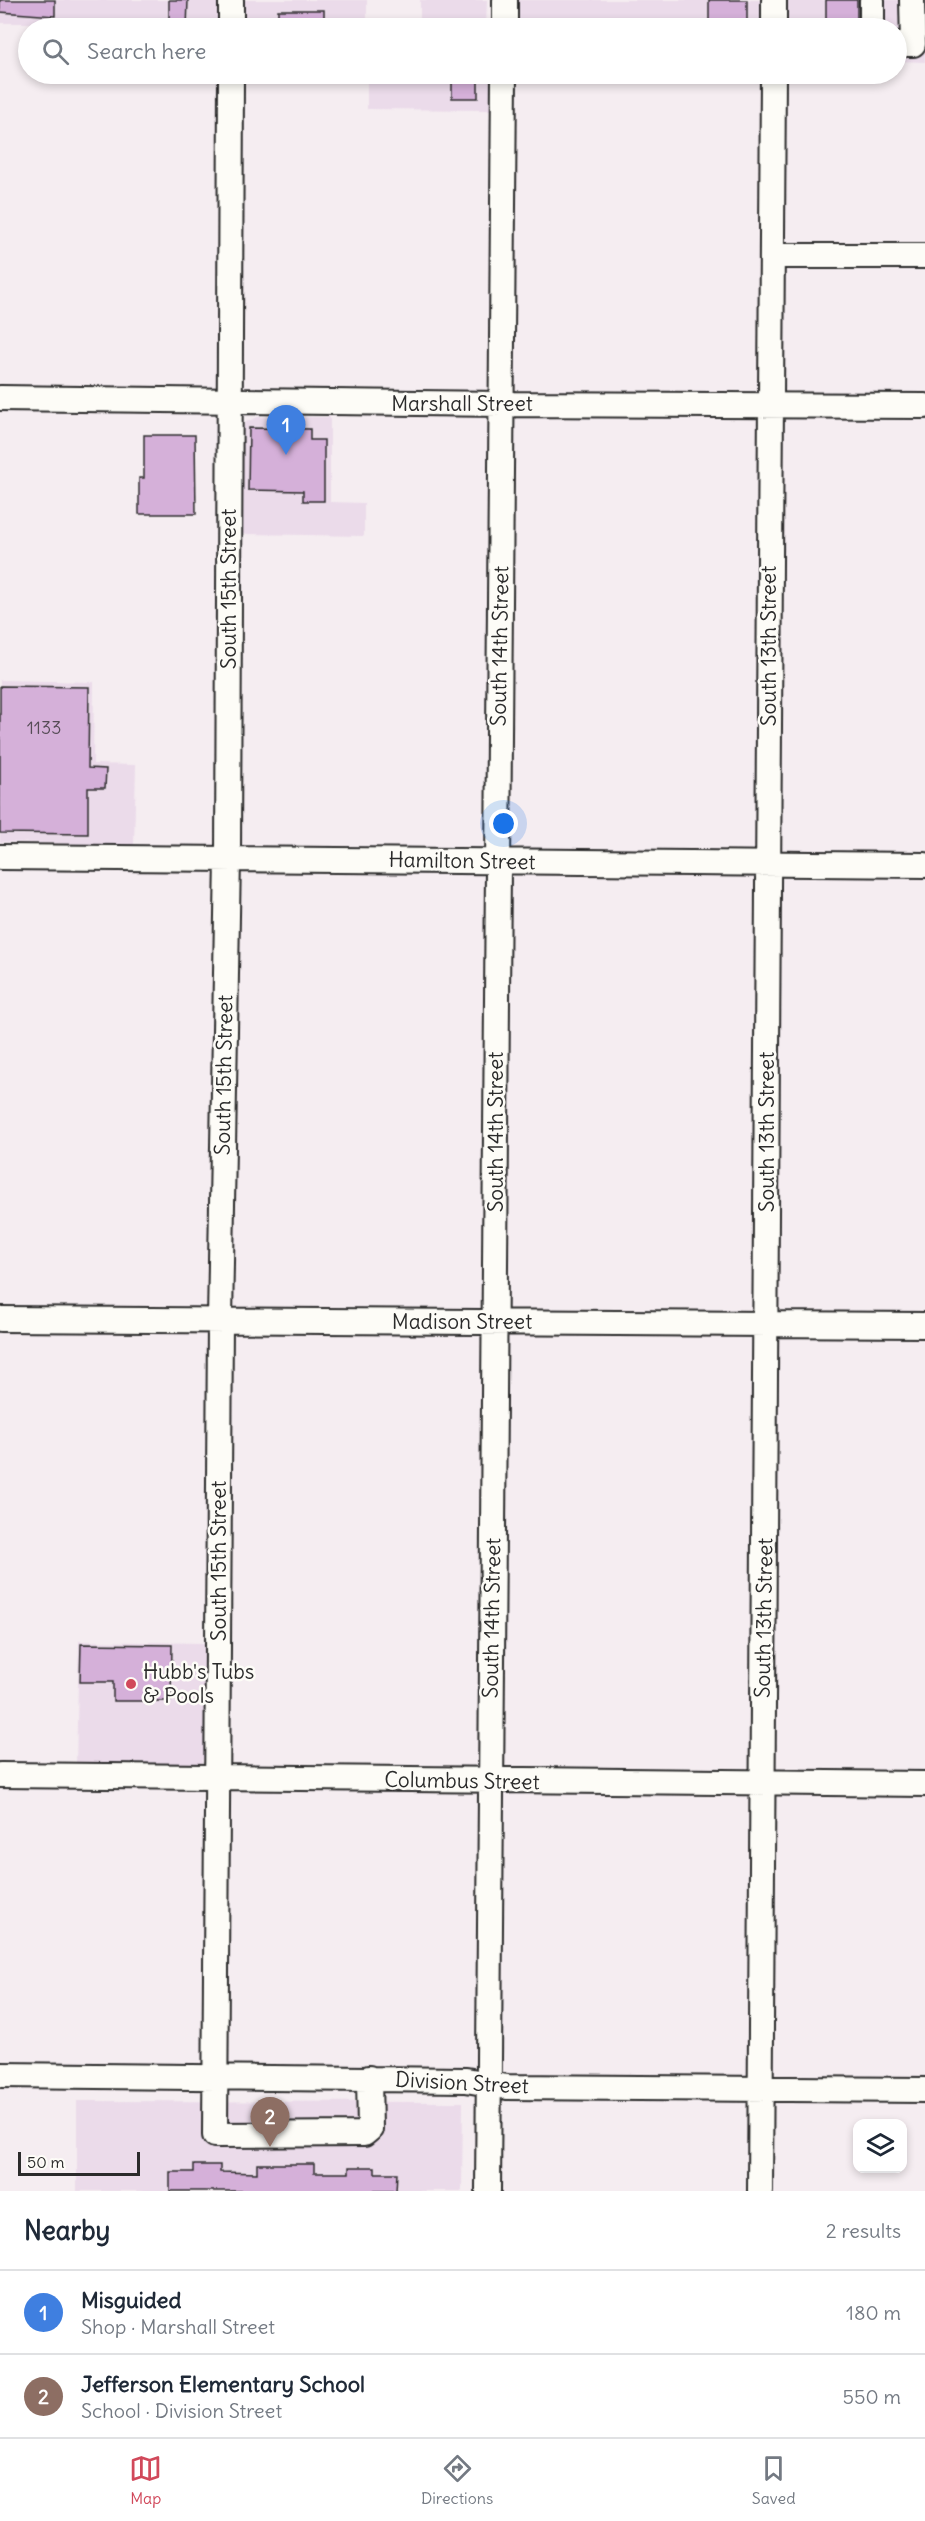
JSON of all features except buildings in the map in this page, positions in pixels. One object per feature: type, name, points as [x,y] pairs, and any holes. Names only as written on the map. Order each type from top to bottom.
[{"type":"street","points":[[231,0],[231,18]]},
{"type":"street","points":[[505,0],[505,18]]},
{"type":"street","points":[[774,0],[774,18]]},
{"type":"street","points":[[872,0],[872,18]]},
{"type":"street","points":[[907,44],[913,44],[912,0]]},
{"type":"street","name":"South 15th Street","points":[[231,84],[228,858],[220,1320],[219,1778],[215,2135],[364,2134],[370,2128],[369,2078]]},
{"type":"street","name":"South 14th Street","points":[[488,2191],[504,84]]},
{"type":"street","name":"South 13th Street","points":[[760,2191],[773,84]]},
{"type":"street","points":[[772,256],[925,256]]},
{"type":"street","name":"Marshall Street","points":[[0,398],[925,406]]},
{"type":"street","name":"Hamilton Street","points":[[0,856],[925,865]]},
{"type":"street","name":"Madison Street","points":[[0,1319],[925,1325]]},
{"type":"street","name":"Columbus Street","points":[[0,1775],[925,1784]]},
{"type":"street","name":"Division Street","points":[[0,2075],[466,2080],[507,2087],[925,2090]]},
{"type":"shaded area","points":[[0,0],[367,0],[367,18],[18,18],[18,23],[0,23]]},
{"type":"shaded area","points":[[420,0],[487,0],[486,18],[420,18]]},
{"type":"shaded area","points":[[519,0],[925,0],[925,62],[907,61],[907,18],[519,18]]},
{"type":"shaded area","points":[[367,84],[490,84],[490,110],[367,109]]},
{"type":"shaded area","points":[[258,417],[330,417],[330,502],[364,503],[364,536],[242,534],[243,428],[246,422]]},
{"type":"shaded area","points":[[0,680],[94,682],[93,764],[136,765],[134,845],[0,842]]},
{"type":"shaded area","points":[[79,1641],[205,1643],[204,1756],[201,1765],[198,1767],[76,1766]]},
{"type":"shaded area","points":[[77,2101],[463,2102],[462,2191],[77,2191]]},
{"type":"place","name":"Misguided","points":[[286,455]]},
{"type":"place","name":"Hubb's Tubs & Pools","points":[[131,1684]]},
{"type":"place","name":"Jefferson Elementary School","points":[[270,2147]]}]
